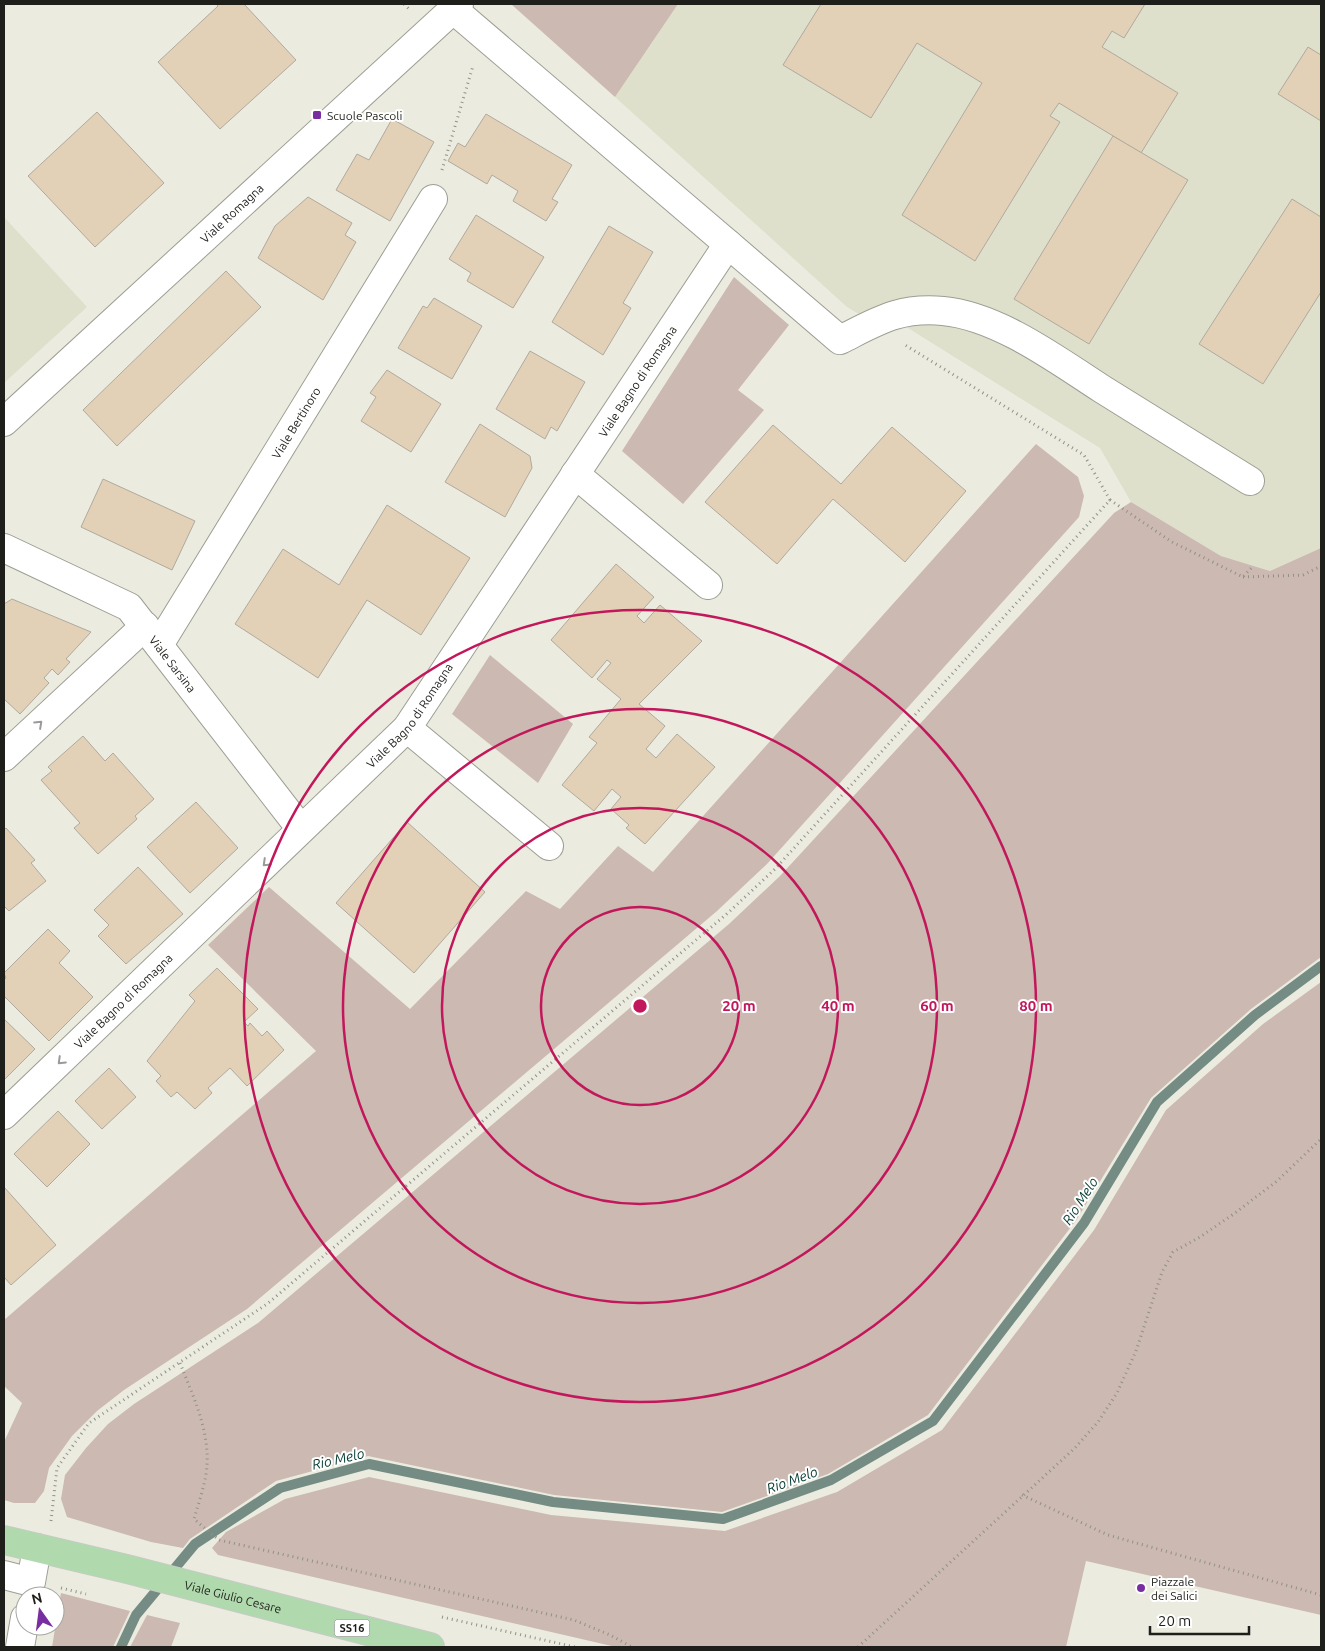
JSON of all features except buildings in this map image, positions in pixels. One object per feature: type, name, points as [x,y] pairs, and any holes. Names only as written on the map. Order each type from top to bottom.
[{"type":"main road","name":"Viale Giulio Cesare","points":[[4,1540],[127,1569],[430,1647]]},
{"type":"street","points":[[456,7],[482,34],[840,340],[888,316],[916,311],[944,311],[994,327],[1020,337],[1250,481]]},
{"type":"street","name":"Viale Romagna","points":[[4,422],[456,7]]},
{"type":"street","name":"Viale Bertinoro","points":[[4,757],[152,635],[433,199]]},
{"type":"street","name":"Viale Bagno di Romagna","points":[[4,1115],[407,728],[728,244]]},
{"type":"street","points":[[575,474],[708,585]]},
{"type":"street","name":"Viale Sarsina","points":[[4,548],[129,607],[301,829]]},
{"type":"street","points":[[407,728],[549,846]]},
{"type":"street","points":[[31,1586],[37,1548]]},
{"type":"street","points":[[4,1575],[24,1586]]},
{"type":"path","points":[[433,199],[482,34]]},
{"type":"path","points":[[865,328],[879,338],[899,341],[1084,455],[1110,500],[1172,542],[1243,577],[1303,574],[1321,566]]},
{"type":"path","points":[[51,1524],[57,1468],[89,1424],[267,1304],[729,912],[775,869],[1110,500]]},
{"type":"path","points":[[1243,577],[1253,566]]},
{"type":"path","points":[[858,1647],[1075,1448],[1098,1422],[1117,1393],[1136,1351],[1162,1272],[1173,1252],[1200,1237],[1242,1208],[1277,1181],[1321,1139]]},
{"type":"path","points":[[180,1363],[198,1408],[207,1444],[207,1467],[194,1518],[219,1540],[574,1620],[610,1635],[632,1647]]},
{"type":"path","points":[[1022,1495],[1108,1535],[1321,1595]]},
{"type":"path","points":[[65,1593],[95,1596]]},
{"type":"shaded area","points":[[511,4],[678,4],[615,97]]},
{"type":"shaded area","points":[[678,4],[1321,4],[1321,548],[1270,571],[1221,556],[1131,502],[1100,448],[908,328],[874,323],[847,307],[615,97]]},
{"type":"shaded area","points":[[4,217],[87,307],[4,383]]},
{"type":"shaded area","points":[[734,277],[789,325],[738,390],[764,410],[683,504],[622,451]]},
{"type":"shaded area","points":[[1036,444],[1078,477],[1084,496],[1079,517],[767,864],[717,911],[247,1309],[124,1390],[97,1411],[72,1436],[49,1468],[44,1491],[35,1503],[14,1503],[4,1500],[4,1442],[22,1403],[4,1386],[4,1320],[316,1051],[208,945],[269,887],[410,1009],[526,891],[560,909],[618,846],[653,872]]},
{"type":"shaded area","points":[[1131,502],[1221,556],[1270,571],[1321,548],[1321,957],[1251,1009],[1151,1098],[1077,1219],[928,1415],[828,1474],[722,1512],[554,1495],[368,1456],[276,1481],[190,1539],[183,1548],[151,1542],[67,1517],[61,1499],[65,1475],[108,1424],[134,1404],[258,1323],[729,924],[780,876],[1114,513]]},
{"type":"shaded area","points":[[490,655],[573,724],[538,783],[452,714]]},
{"type":"shaded area","points":[[1321,982],[1321,1615],[1086,1561],[1066,1647],[616,1647],[218,1555],[212,1548],[226,1532],[285,1499],[369,1477],[551,1515],[725,1531],[837,1492],[942,1430],[1094,1230],[1166,1110],[1263,1024]]},
{"type":"shaded area","points":[[65,1594],[130,1611],[113,1647],[52,1647],[54,1636],[65,1636]]},
{"type":"shaded area","points":[[147,1615],[180,1623],[171,1647],[130,1647]]},
{"type":"waterway","name":"Rio Melo","points":[[121,1647],[136,1615],[195,1544],[280,1488],[369,1464],[553,1502],[723,1519],[831,1480],[933,1421],[1084,1223],[1157,1102],[1255,1015],[1321,966]]},
{"type":"place","name":"Scuole Pascoli","points":[[317,115]]},
{"type":"place","name":"Piazzale dei Salici","points":[[1141,1588]]}]
